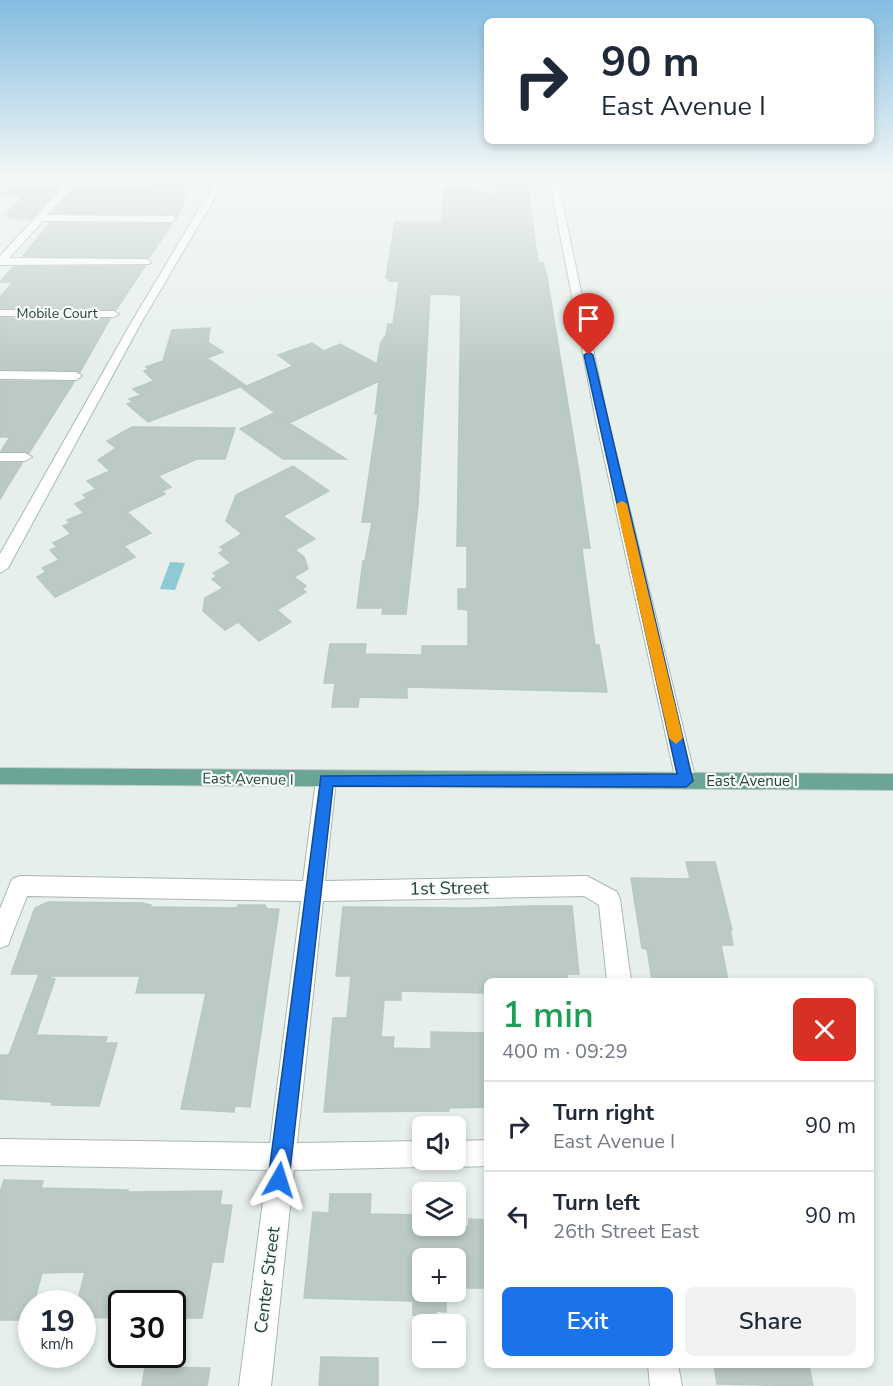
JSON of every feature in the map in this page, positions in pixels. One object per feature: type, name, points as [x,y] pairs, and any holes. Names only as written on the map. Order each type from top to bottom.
[{"type":"main road","name":"East Avenue I","points":[[0,776],[326,780],[893,782]]},
{"type":"street","points":[[0,262],[18,242]]},
{"type":"street","points":[[0,568],[136,323],[184,242]]},
{"type":"street","points":[[566,242],[602,421],[686,781]]},
{"type":"street","points":[[0,262],[146,262]]},
{"type":"street","name":"Mobile Court","points":[[0,313],[114,314]]},
{"type":"street","points":[[0,375],[76,376]]},
{"type":"street","points":[[0,457],[26,457]]},
{"type":"street","name":"Center Street","points":[[255,1386],[326,780]]},
{"type":"street","name":"1st Street","points":[[0,937],[20,886],[312,891],[587,886],[609,899],[619,978]]},
{"type":"street","points":[[0,1152],[281,1157],[412,1154]]},
{"type":"street","points":[[466,1154],[484,1153]]},
{"type":"street","points":[[663,1368],[666,1386]]},
{"type":"water","points":[[170,562],[185,563],[175,590],[160,589]]},
{"type":"building","points":[[35,242],[160,242],[149,258],[23,256]]},
{"type":"building","points":[[392,242],[535,242],[538,262],[543,263],[547,277],[579,472],[590,548],[582,548],[583,557],[595,645],[599,645],[607,692],[407,687],[407,698],[359,697],[358,707],[332,707],[335,683],[324,683],[330,644],[366,644],[365,654],[422,655],[422,646],[468,646],[468,610],[458,609],[458,589],[467,589],[467,546],[457,546],[461,295],[430,294],[418,505],[406,614],[382,614],[383,608],[357,608],[363,561],[365,561],[372,522],[362,522],[378,414],[375,414],[379,381],[289,423],[346,459],[283,459],[240,429],[274,413],[283,419],[242,388],[293,366],[278,355],[312,343],[324,351],[340,344],[377,364],[381,342],[386,335],[388,324],[393,324],[399,281],[389,281],[389,278],[386,278]]},
{"type":"building","points":[[145,266],[116,310],[0,308],[0,297],[13,282],[0,282],[13,267]]},
{"type":"building","points":[[0,318],[110,319],[80,372],[0,369]]},
{"type":"building","points":[[210,328],[208,342],[223,352],[207,358],[245,385],[148,422],[127,404],[133,402],[129,399],[141,395],[133,389],[154,381],[144,371],[149,369],[146,367],[163,361],[172,330]]},
{"type":"building","points":[[0,381],[74,382],[29,453],[1,451],[10,437],[0,437]]},
{"type":"building","points":[[132,427],[235,428],[225,459],[197,459],[158,476],[171,487],[162,491],[165,494],[127,512],[151,533],[124,546],[135,557],[55,597],[37,577],[46,572],[42,568],[59,560],[50,550],[57,547],[53,543],[71,534],[63,526],[70,523],[67,520],[84,513],[75,504],[87,498],[83,495],[96,489],[87,481],[110,471],[98,460],[116,448],[107,441]]},
{"type":"building","points":[[0,463],[22,463],[0,499]]},
{"type":"building","points":[[293,466],[329,491],[283,516],[315,539],[295,550],[304,557],[308,569],[294,577],[306,586],[302,589],[306,592],[277,610],[291,622],[259,641],[238,622],[225,630],[203,611],[205,598],[223,588],[212,579],[217,576],[213,573],[231,563],[219,553],[224,550],[220,547],[242,534],[226,521],[236,495]]},
{"type":"building","points":[[686,862],[715,862],[732,930],[730,930],[733,945],[721,945],[727,978],[652,978],[647,949],[642,948],[631,878],[690,879]]},
{"type":"building","points":[[48,902],[142,903],[151,905],[150,907],[237,908],[238,905],[265,905],[267,909],[279,909],[250,1107],[235,1106],[234,1112],[181,1109],[206,993],[136,993],[140,976],[45,976],[55,979],[36,1035],[107,1037],[105,1043],[117,1043],[99,1106],[52,1105],[52,1102],[0,1099],[0,1055],[9,1055],[39,974],[11,974],[35,908]]},
{"type":"building","points":[[572,906],[579,974],[567,974],[568,978],[484,978],[484,993],[401,991],[401,1000],[384,1000],[381,1037],[394,1037],[393,1048],[431,1049],[431,1032],[484,1033],[484,1107],[449,1108],[449,1111],[324,1112],[333,1018],[347,1018],[351,976],[336,976],[343,907]]},
{"type":"building","points":[[4,1180],[43,1181],[41,1188],[128,1190],[127,1192],[222,1191],[220,1205],[232,1205],[223,1262],[212,1262],[202,1318],[186,1318],[186,1290],[108,1290],[108,1318],[96,1317],[96,1290],[80,1290],[85,1272],[42,1273],[37,1290],[18,1290],[18,1320],[0,1320],[0,1192]]},
{"type":"building","points":[[330,1194],[371,1194],[370,1214],[412,1215],[412,1236],[466,1236],[469,1219],[484,1220],[484,1288],[466,1288],[466,1248],[412,1248],[412,1301],[304,1298],[313,1212],[329,1213]]},
{"type":"building","points":[[413,1302],[446,1302],[446,1312],[413,1314]]},
{"type":"building","points":[[321,1357],[378,1358],[378,1386],[319,1386]]},
{"type":"building","points":[[145,1368],[210,1368],[207,1386],[142,1386]]},
{"type":"building","points":[[714,1368],[810,1368],[813,1386],[717,1384]]},
{"type":"slow traffic","points":[[622,504],[676,738]]},
{"type":"route","points":[[279,1180],[326,780],[686,781],[602,421],[589,355]]}]
